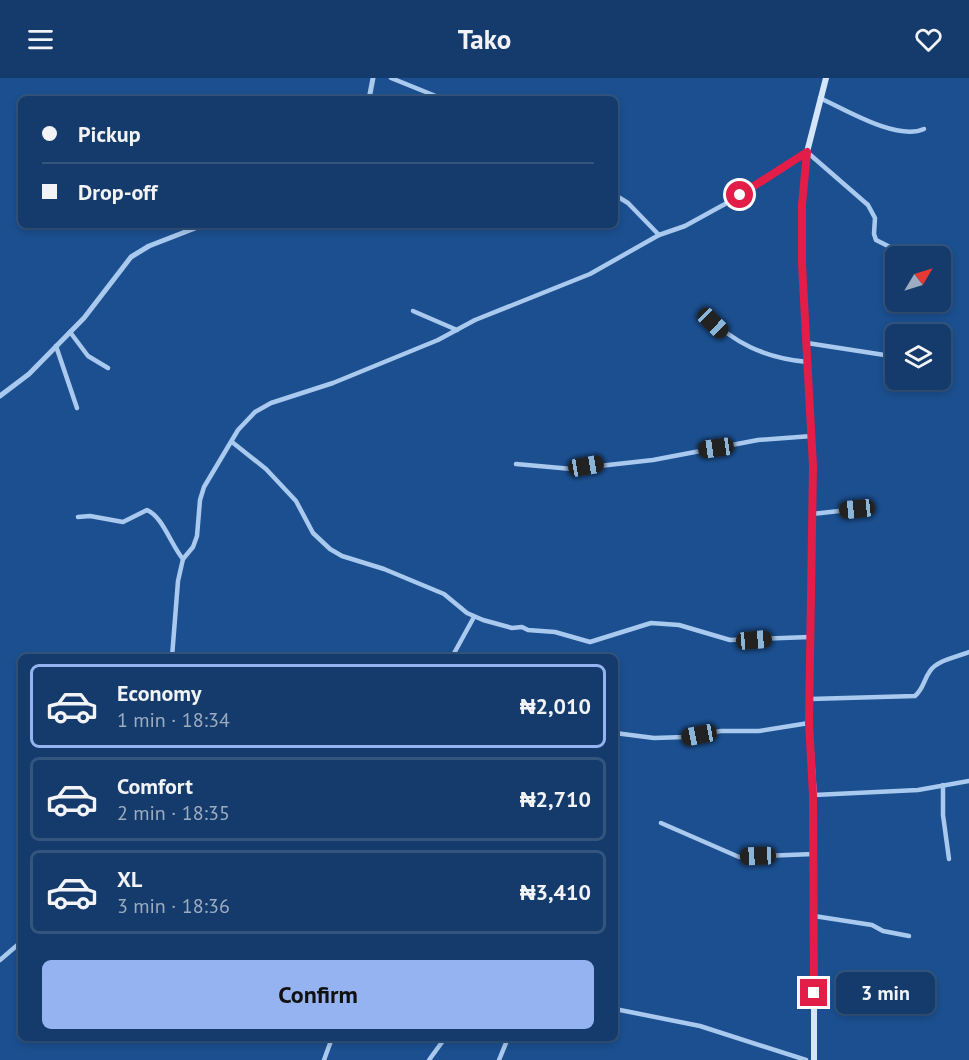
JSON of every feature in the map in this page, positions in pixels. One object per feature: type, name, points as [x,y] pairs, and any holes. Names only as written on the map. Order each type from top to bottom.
[{"type":"main road","points":[[814,1060],[814,854],[809,723],[812,436],[802,229],[807,152],[826,78]]},
{"type":"street","points":[[370,96],[373,78]]},
{"type":"street","points":[[391,78],[436,96]]},
{"type":"street","points":[[820,98],[896,130],[912,134],[924,129]]},
{"type":"street","points":[[172,654],[178,581],[183,559],[193,547],[197,536],[200,500],[204,487],[244,420],[271,403],[333,383],[590,274],[659,236],[685,226],[725,204],[807,152],[868,205],[875,218],[876,240],[888,246]]},
{"type":"street","points":[[618,197],[628,203],[659,236]]},
{"type":"street","points":[[0,396],[29,374],[70,332],[131,257],[149,246],[195,228]]},
{"type":"street","points":[[413,310],[457,330]]},
{"type":"street","points":[[702,313],[723,333],[739,344],[786,360],[808,362]]},
{"type":"street","points":[[70,332],[88,356],[108,368]]},
{"type":"street","points":[[807,343],[885,355]]},
{"type":"street","points":[[56,346],[77,408]]},
{"type":"street","points":[[516,464],[572,469],[653,460],[758,440],[812,436]]},
{"type":"street","points":[[232,442],[275,478],[296,501],[313,533],[330,549],[444,594],[474,617],[512,628],[522,627],[528,630],[555,632],[590,642],[651,623],[679,625],[730,640],[810,638]]},
{"type":"street","points":[[812,514],[857,509]]},
{"type":"street","points":[[78,517],[90,516],[123,522],[147,510],[161,521],[172,545],[183,559]]},
{"type":"street","points":[[454,654],[474,617]]},
{"type":"street","points":[[810,699],[915,696],[923,689],[929,672],[936,665],[969,652]]},
{"type":"street","points":[[618,733],[654,738],[685,737],[721,731],[759,731],[809,723]]},
{"type":"street","points":[[813,795],[918,790],[969,781]]},
{"type":"street","points":[[943,785],[944,824],[949,859]]},
{"type":"street","points":[[661,823],[739,857],[814,854]]},
{"type":"street","points":[[814,916],[872,925],[883,931],[909,936]]},
{"type":"street","points":[[0,960],[18,945]]},
{"type":"street","points":[[618,1010],[700,1026],[806,1060]]},
{"type":"street","points":[[324,1060],[331,1041]]},
{"type":"street","points":[[429,1060],[443,1041]]},
{"type":"street","points":[[499,1060],[506,1041]]},
{"type":"route","points":[[740,195],[807,152],[802,205],[802,264],[813,466],[809,723],[813,795],[814,993]]}]
